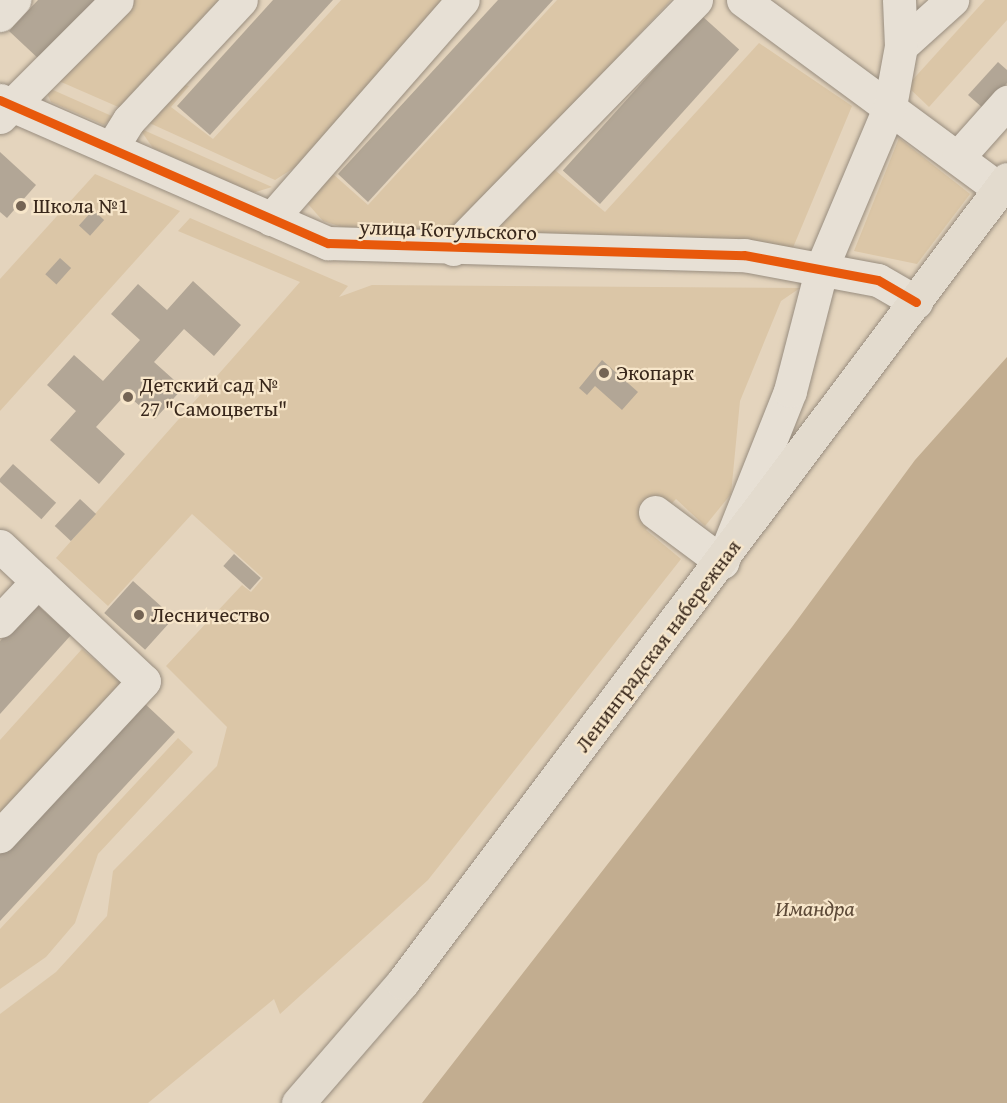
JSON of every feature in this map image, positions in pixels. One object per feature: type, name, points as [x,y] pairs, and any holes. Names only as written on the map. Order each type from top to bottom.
[{"type":"main road","name":"Ленинградская набережная","points":[[298,1103],[402,983],[722,562],[1003,184]]},
{"type":"street","points":[[0,15],[14,0]]},
{"type":"street","points":[[4,107],[117,0]]},
{"type":"street","points":[[112,147],[129,120],[241,0]]},
{"type":"street","points":[[271,219],[463,0]]},
{"type":"street","points":[[453,249],[696,0]]},
{"type":"street","points":[[743,0],[957,157],[1003,184]]},
{"type":"street","points":[[655,512],[722,562],[790,391],[822,267],[890,106],[901,46],[899,0]]},
{"type":"street","points":[[901,46],[952,0]]},
{"type":"street","points":[[957,157],[1007,102]]},
{"type":"street","name":"улица Котульского","points":[[4,107],[112,147],[328,243],[453,249],[744,255],[822,267],[878,280],[916,302]]},
{"type":"street","points":[[0,546],[144,681],[0,836]]},
{"type":"street","points":[[0,621],[38,581]]},
{"type":"shaded area","points":[[135,0],[223,0],[123,109],[52,78]]},
{"type":"shaded area","points":[[341,0],[448,0],[297,166],[275,180],[145,121],[177,83],[189,86],[171,107],[213,139]]},
{"type":"shaded area","points":[[557,0],[671,0],[463,223],[442,234],[358,232],[323,221],[308,204],[305,190],[325,167],[368,205]]},
{"type":"shaded area","points":[[985,0],[1007,0],[1007,20],[929,107],[907,86]]},
{"type":"shaded area","points":[[759,43],[852,106],[792,250],[496,233],[495,225],[550,166],[605,212]]},
{"type":"shaded area","points":[[44,86],[114,117],[104,125],[51,102]]},
{"type":"shaded area","points":[[139,128],[272,187],[252,193],[153,148]]},
{"type":"shaded area","points":[[899,138],[970,194],[917,264],[854,251]]},
{"type":"shaded area","points":[[95,174],[180,211],[0,411],[0,279]]},
{"type":"shaded area","points":[[190,218],[348,286],[339,297],[372,285],[800,288],[781,301],[740,401],[731,494],[705,526],[676,499],[646,530],[681,559],[428,880],[280,1014],[274,999],[148,1103],[0,1103],[0,1014],[56,972],[107,916],[113,871],[217,766],[227,727],[166,666],[242,585],[251,592],[263,578],[192,514],[108,606],[56,558],[300,282],[178,231]]},
{"type":"shaded area","points":[[82,649],[122,683],[0,816],[0,740]]},
{"type":"shaded area","points":[[178,738],[193,752],[98,854],[75,923],[46,957],[0,989],[0,929]]},
{"type":"water","name":"Имандра","points":[[1007,357],[1007,1103],[422,1103],[792,627],[915,460]]},
{"type":"building","points":[[38,0],[100,0],[42,62],[9,31]]},
{"type":"building","points":[[273,0],[333,0],[210,135],[177,106]]},
{"type":"building","points":[[498,0],[553,0],[368,202],[338,174]]},
{"type":"building","points":[[702,16],[739,49],[600,204],[563,171]]},
{"type":"building","points":[[998,62],[1007,70],[1007,83],[984,109],[968,95]]},
{"type":"building","points":[[0,152],[36,185],[7,218],[0,212]]},
{"type":"building","points":[[93,210],[104,220],[90,236],[79,226]]},
{"type":"building","points":[[60,258],[71,268],[56,284],[45,274]]},
{"type":"building","points":[[193,281],[241,325],[214,356],[184,329],[154,362],[183,388],[155,419],[126,394],[96,427],[125,454],[99,484],[50,440],[76,411],[47,385],[74,355],[103,381],[140,340],[111,314],[138,284],[167,310]]},
{"type":"building","name":"Экопарк","points":[[602,360],[638,392],[622,410],[595,386],[587,395],[579,388]]},
{"type":"building","points":[[13,464],[56,503],[41,519],[0,482],[0,478]]},
{"type":"building","points":[[80,499],[96,514],[71,541],[55,526]]},
{"type":"building","points":[[234,554],[261,578],[250,590],[223,566]]},
{"type":"building","name":"Лесничество","points":[[133,581],[174,618],[145,650],[104,613]]},
{"type":"building","points":[[35,603],[71,635],[0,714],[0,641]]},
{"type":"building","points":[[142,701],[175,732],[0,921],[0,854]]},
{"type":"cycle path","points":[[0,100],[328,243],[744,255],[878,280],[916,302]]},
{"type":"place","name":"Школа №1","points":[[21,206]]},
{"type":"place","name":"Экопарк","points":[[604,373]]},
{"type":"place","name":"Детский сад № 27 \"Самоцветы\"","points":[[128,397]]},
{"type":"place","name":"Лесничество","points":[[139,615]]}]
